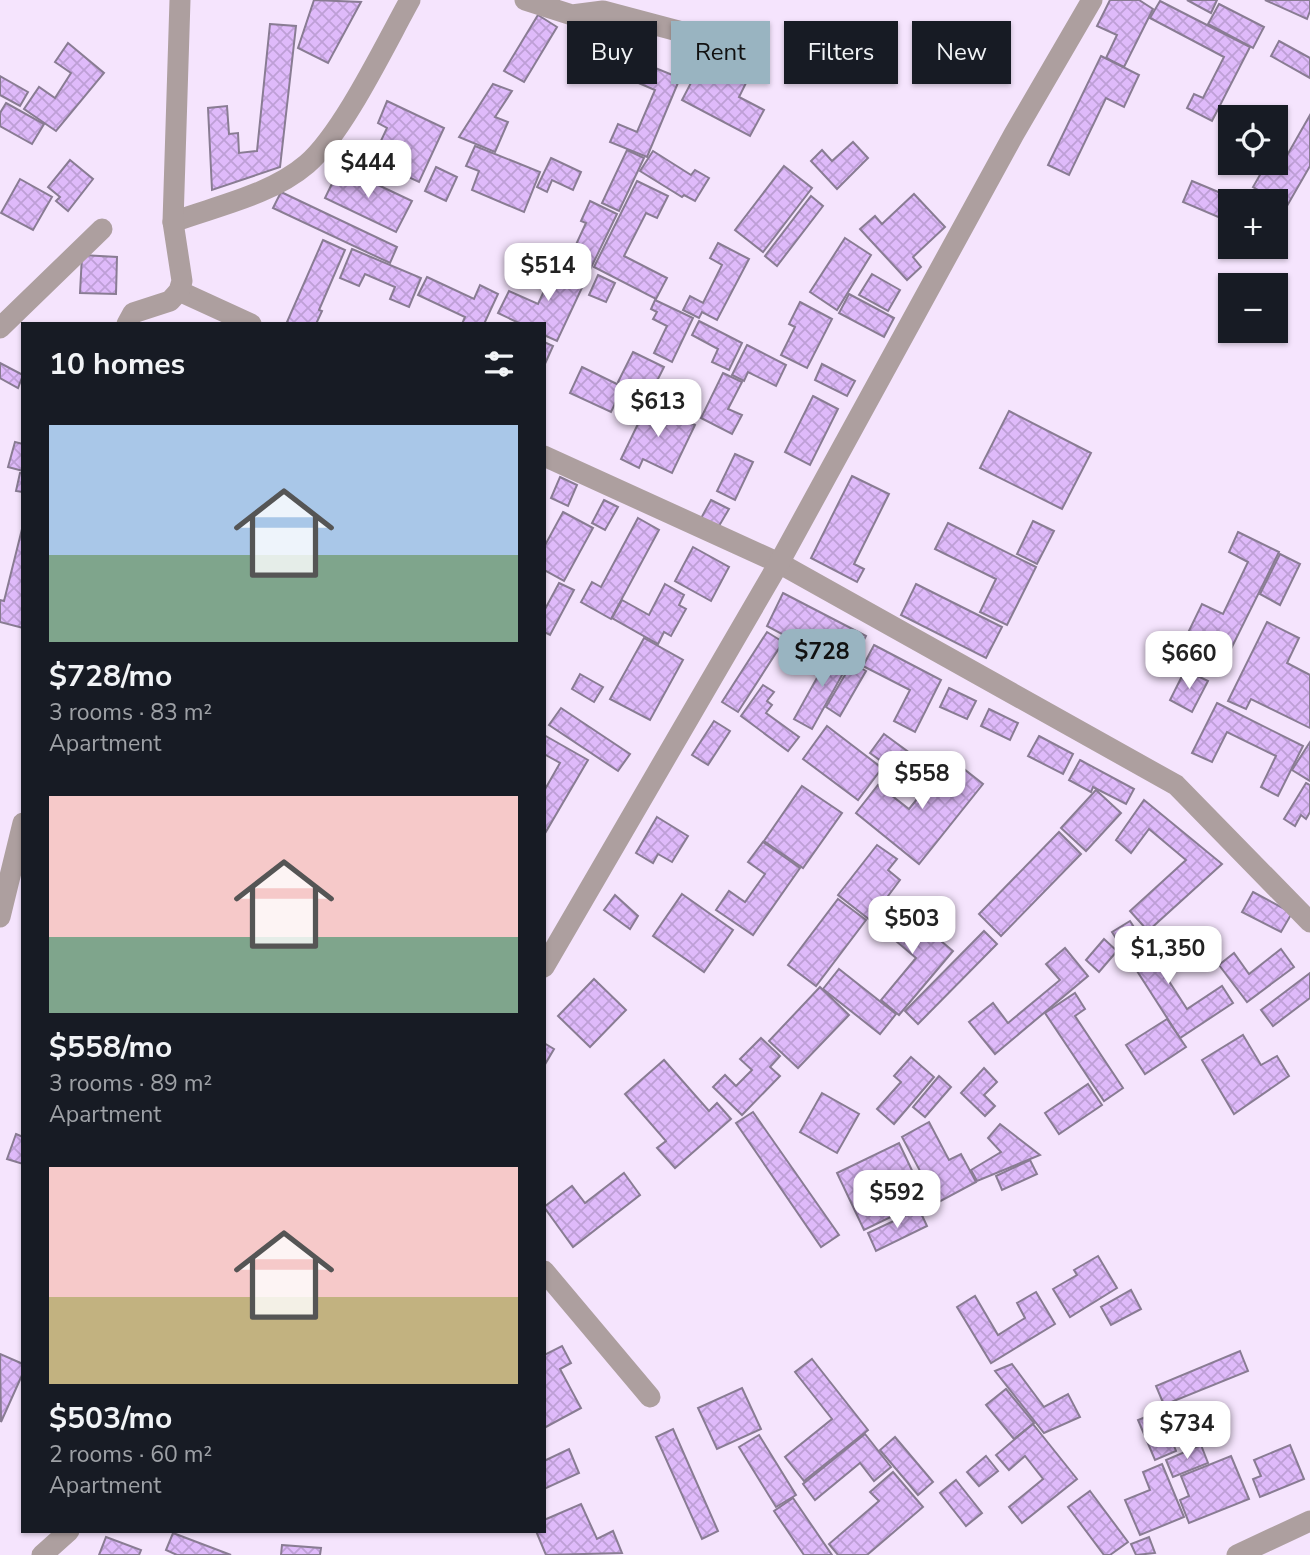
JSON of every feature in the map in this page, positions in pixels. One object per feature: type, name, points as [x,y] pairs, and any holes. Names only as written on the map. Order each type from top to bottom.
[{"type":"street","points":[[128,322],[133,313],[170,301],[179,291],[181,281],[173,222],[180,0]]},
{"type":"street","points":[[173,222],[273,186],[306,165],[331,137],[410,0]]},
{"type":"street","points":[[525,0],[572,15],[603,11],[671,29]]},
{"type":"street","points":[[546,964],[779,563],[1014,134],[1092,0]]},
{"type":"street","points":[[0,328],[102,229]]},
{"type":"street","points":[[179,291],[247,322]]},
{"type":"street","points":[[546,457],[779,563],[1176,785],[1310,922]]},
{"type":"street","points":[[0,917],[21,831]]},
{"type":"street","points":[[546,1273],[650,1397]]},
{"type":"street","points":[[1237,1555],[1310,1521]]},
{"type":"street","points":[[42,1555],[67,1533]]},
{"type":"building","points":[[314,0],[361,2],[328,63],[298,48]]},
{"type":"building","points":[[1110,0],[1139,0],[1153,9],[1124,67],[1106,58],[1117,35],[1097,26]]},
{"type":"building","points":[[1187,0],[1217,0],[1211,13]]},
{"type":"building","points":[[1265,0],[1310,0],[1310,11],[1307,19]]},
{"type":"building","points":[[1160,1],[1250,47],[1212,121],[1187,108],[1194,94],[1203,98],[1224,57],[1150,18]]},
{"type":"building","points":[[1219,4],[1264,27],[1253,48],[1208,24]]},
{"type":"building","points":[[538,15],[557,27],[524,82],[504,71]]},
{"type":"building","points":[[270,24],[296,26],[280,167],[212,190],[208,108],[227,106],[229,134],[238,133],[239,153],[257,151]]},
{"type":"building","points":[[1279,41],[1310,58],[1310,78],[1271,56]]},
{"type":"building","points":[[68,43],[104,73],[56,131],[24,109],[39,87],[55,98],[71,73],[55,62]]},
{"type":"building","points":[[1101,56],[1139,75],[1124,107],[1106,98],[1069,175],[1048,165]]},
{"type":"building","points":[[657,69],[671,74],[671,84],[677,84],[647,157],[610,142],[618,124],[637,132],[655,90],[641,84],[657,84]]},
{"type":"building","points":[[0,76],[28,92],[20,106],[0,95]]},
{"type":"building","points":[[493,84],[512,91],[495,117],[508,122],[495,152],[459,137]]},
{"type":"building","points":[[690,84],[746,84],[739,97],[764,110],[750,136],[682,100]]},
{"type":"building","points":[[387,101],[444,128],[419,182],[372,160],[387,128],[378,123]]},
{"type":"building","points":[[6,103],[44,124],[32,144],[0,126],[0,113]]},
{"type":"building","points":[[1310,115],[1310,166],[1288,204],[1288,189],[1253,187],[1260,175],[1288,175],[1288,154]]},
{"type":"building","points":[[853,142],[868,158],[837,189],[811,161],[822,150],[832,161]]},
{"type":"building","points":[[475,146],[540,172],[524,212],[472,190],[479,171],[466,166]]},
{"type":"building","points":[[627,150],[644,158],[619,211],[602,203]]},
{"type":"building","points":[[653,151],[691,175],[695,170],[709,178],[695,201],[684,195],[682,197],[640,171]]},
{"type":"building","points":[[551,158],[581,172],[573,190],[552,180],[547,192],[537,187]]},
{"type":"building","points":[[70,160],[93,179],[68,211],[56,201],[60,197],[48,187]]},
{"type":"building","points":[[784,166],[812,188],[763,252],[735,230]]},
{"type":"building","points":[[340,167],[412,201],[396,232],[325,198]]},
{"type":"building","points":[[436,167],[457,177],[446,201],[425,191]]},
{"type":"building","points":[[20,179],[52,197],[33,230],[1,213]]},
{"type":"building","points":[[637,181],[668,196],[657,218],[646,213],[624,256],[667,278],[656,299],[594,267]]},
{"type":"building","points":[[1192,181],[1218,192],[1218,217],[1183,202]]},
{"type":"building","points":[[281,192],[397,247],[390,263],[273,208]]},
{"type":"building","points":[[914,194],[945,227],[913,257],[921,267],[907,280],[860,229],[875,216],[882,224]]},
{"type":"building","points":[[811,196],[823,206],[777,266],[765,256]]},
{"type":"building","points":[[590,201],[617,214],[588,274],[567,264],[586,223],[581,221]]},
{"type":"building","points":[[845,238],[871,255],[837,310],[810,292]]},
{"type":"building","points":[[323,240],[345,250],[319,310],[322,311],[317,322],[287,322]]},
{"type":"building","points":[[718,243],[749,259],[717,320],[702,312],[699,318],[683,310],[690,296],[703,303],[722,265],[710,258]]},
{"type":"building","points":[[352,249],[421,278],[409,307],[390,299],[395,287],[365,274],[359,286],[340,278]]},
{"type":"building","points":[[82,255],[117,257],[116,294],[80,293]]},
{"type":"building","points":[[557,263],[587,277],[557,341],[546,336],[546,322],[517,322],[498,313],[509,291],[538,304]]},
{"type":"building","points":[[872,274],[900,290],[888,311],[859,295]]},
{"type":"building","points":[[598,275],[615,283],[606,302],[589,295]]},
{"type":"building","points":[[427,277],[474,299],[480,285],[498,294],[485,322],[463,322],[465,317],[418,295]]},
{"type":"building","points":[[849,294],[894,318],[884,337],[839,313]]},
{"type":"building","points":[[655,300],[693,318],[672,362],[654,353],[667,326],[653,319],[657,312],[651,309]]},
{"type":"building","points":[[800,302],[832,319],[807,368],[781,355],[795,327],[789,324]]},
{"type":"building","points":[[699,321],[742,343],[729,370],[712,362],[718,349],[692,335]]},
{"type":"building","points":[[546,343],[553,346],[546,362]]},
{"type":"building","points":[[747,345],[786,365],[776,386],[748,372],[744,381],[732,375]]},
{"type":"building","points":[[633,352],[664,367],[649,397],[618,382]]},
{"type":"building","points":[[0,363],[21,374],[18,388],[0,378]]},
{"type":"building","points":[[822,364],[855,381],[847,396],[815,380]]},
{"type":"building","points":[[582,367],[623,387],[611,412],[570,393]]},
{"type":"building","points":[[723,373],[742,382],[728,409],[742,415],[732,434],[701,418]]},
{"type":"building","points":[[813,396],[838,409],[810,465],[785,452]]},
{"type":"building","points":[[648,403],[695,425],[672,473],[643,459],[639,468],[621,459]]},
{"type":"building","points":[[1009,411],[1091,453],[1062,509],[980,468]]},
{"type":"building","points":[[15,442],[21,444],[21,470],[8,467]]},
{"type":"building","points":[[735,454],[753,462],[735,500],[717,491]]},
{"type":"building","points":[[20,473],[21,473],[21,492],[16,491]]},
{"type":"building","points":[[852,476],[889,494],[854,564],[864,569],[857,582],[811,558]]},
{"type":"building","points":[[560,477],[577,485],[568,506],[551,498]]},
{"type":"building","points":[[604,500],[618,507],[605,530],[592,523]]},
{"type":"building","points":[[711,500],[729,509],[716,531],[699,522]]},
{"type":"building","points":[[563,512],[593,528],[564,581],[546,571],[546,543]]},
{"type":"building","points":[[638,518],[659,530],[611,619],[581,602],[592,582],[601,587]]},
{"type":"building","points":[[1033,521],[1054,531],[1037,564],[1017,554]]},
{"type":"building","points":[[948,523],[1036,567],[1007,625],[980,612],[996,579],[935,549]]},
{"type":"building","points":[[1238,532],[1279,552],[1226,659],[1185,639],[1202,604],[1223,614],[1248,562],[1229,552]]},
{"type":"building","points":[[21,533],[21,627],[0,622],[0,600],[4,601]]},
{"type":"building","points":[[693,547],[729,567],[711,601],[675,581]]},
{"type":"building","points":[[1280,554],[1300,564],[1280,605],[1260,594]]},
{"type":"building","points":[[559,583],[574,590],[550,635],[546,633],[546,607]]},
{"type":"building","points":[[665,584],[684,595],[679,605],[686,609],[671,636],[664,632],[658,644],[612,618],[622,600],[649,615]]},
{"type":"building","points":[[916,584],[1002,627],[986,658],[901,615]]},
{"type":"building","points":[[783,593],[866,636],[854,659],[798,630],[793,640],[767,626]]},
{"type":"building","points":[[1267,622],[1299,638],[1287,663],[1310,675],[1310,728],[1251,699],[1246,709],[1228,701]]},
{"type":"building","points":[[767,632],[783,642],[738,712],[722,702]]},
{"type":"building","points":[[644,638],[683,660],[650,720],[610,699]]},
{"type":"building","points":[[874,645],[941,680],[915,732],[894,721],[910,690],[863,666]]},
{"type":"building","points":[[833,649],[851,659],[812,729],[794,719]]},
{"type":"building","points":[[852,663],[866,671],[840,716],[826,707]]},
{"type":"building","points":[[1185,670],[1208,681],[1192,712],[1170,700]]},
{"type":"building","points":[[580,674],[603,687],[594,702],[572,689]]},
{"type":"building","points":[[763,685],[774,692],[767,701],[772,705],[766,713],[799,737],[788,751],[741,716]]},
{"type":"building","points":[[949,688],[976,701],[967,719],[940,707]]},
{"type":"building","points":[[1217,703],[1303,746],[1278,796],[1261,787],[1276,756],[1227,732],[1212,762],[1192,753]]},
{"type":"building","points":[[561,708],[630,754],[618,771],[549,725]]},
{"type":"building","points":[[989,709],[1018,723],[1010,740],[981,726]]},
{"type":"building","points":[[714,721],[730,731],[708,765],[692,755]]},
{"type":"building","points":[[827,726],[882,768],[858,800],[803,759]]},
{"type":"building","points":[[884,734],[914,756],[900,775],[870,753]]},
{"type":"building","points":[[546,736],[588,760],[546,832],[546,788],[560,763],[546,755]]},
{"type":"building","points":[[1039,736],[1073,754],[1063,774],[1028,756]]},
{"type":"building","points":[[1310,742],[1310,781],[1292,770]]},
{"type":"building","points":[[950,758],[983,784],[919,864],[856,813],[878,785],[909,809]]},
{"type":"building","points":[[1080,760],[1134,789],[1126,804],[1093,787],[1091,792],[1069,780]]},
{"type":"building","points":[[1306,783],[1310,785],[1310,812],[1306,819],[1301,815],[1295,826],[1284,819]]},
{"type":"building","points":[[802,786],[842,813],[803,868],[764,841]]},
{"type":"building","points":[[1096,790],[1121,813],[1086,851],[1061,828]]},
{"type":"building","points":[[1144,800],[1222,864],[1148,931],[1130,911],[1186,860],[1149,829],[1131,853],[1116,840]]},
{"type":"building","points":[[657,817],[688,836],[672,862],[658,854],[653,863],[636,853]]},
{"type":"building","points":[[1059,832],[1081,854],[1001,936],[979,914]]},
{"type":"building","points":[[763,842],[800,868],[753,935],[716,910],[729,891],[745,902],[765,874],[748,862]]},
{"type":"building","points":[[877,845],[897,859],[888,870],[900,880],[870,920],[838,895]]},
{"type":"building","points":[[1253,892],[1292,913],[1281,932],[1242,912]]},
{"type":"building","points":[[682,894],[733,930],[704,972],[653,936]]},
{"type":"building","points":[[615,895],[638,916],[630,929],[604,910]]},
{"type":"building","points":[[838,899],[866,920],[816,986],[788,965]]},
{"type":"building","points":[[896,903],[953,951],[899,1015],[881,1000],[916,958],[877,925]]},
{"type":"building","points":[[1130,921],[1187,1009],[1222,986],[1233,1003],[1180,1038],[1112,932]]},
{"type":"building","points":[[984,931],[997,944],[918,1024],[905,1011]]},
{"type":"building","points":[[1104,939],[1117,951],[1099,972],[1086,960]]},
{"type":"building","points":[[1065,948],[1088,976],[995,1054],[969,1022],[993,1003],[1008,1023],[1060,980],[1046,964]]},
{"type":"building","points":[[1281,949],[1294,967],[1247,1002],[1219,965],[1234,953],[1249,974]]},
{"type":"building","points":[[839,969],[896,1014],[880,1034],[823,989]]},
{"type":"building","points":[[1310,973],[1310,998],[1273,1026],[1261,1010]]},
{"type":"building","points":[[594,979],[626,1010],[590,1047],[558,1016]]},
{"type":"building","points":[[820,987],[849,1015],[798,1068],[769,1041]]},
{"type":"building","points":[[1075,993],[1085,1009],[1075,1016],[1123,1088],[1104,1101],[1045,1013]]},
{"type":"building","points":[[1167,1019],[1186,1047],[1145,1074],[1126,1045]]},
{"type":"building","points":[[1243,1035],[1261,1065],[1277,1056],[1289,1076],[1234,1114],[1202,1060]]},
{"type":"building","points":[[761,1038],[780,1056],[770,1067],[780,1076],[742,1115],[713,1087],[725,1075],[736,1086],[752,1070],[740,1059]]},
{"type":"building","points":[[546,1044],[554,1049],[546,1063]]},
{"type":"building","points":[[911,1057],[934,1077],[894,1124],[877,1109],[901,1082],[894,1076]]},
{"type":"building","points":[[664,1060],[709,1111],[717,1103],[731,1119],[675,1168],[657,1148],[666,1141],[625,1094]]},
{"type":"building","points":[[984,1068],[997,1082],[984,1095],[995,1106],[985,1116],[961,1093]]},
{"type":"building","points":[[939,1076],[951,1087],[925,1117],[913,1107]]},
{"type":"building","points":[[1088,1084],[1102,1105],[1059,1134],[1045,1113]]},
{"type":"building","points":[[822,1093],[859,1114],[837,1153],[800,1132]]},
{"type":"building","points":[[753,1112],[839,1235],[821,1247],[736,1123]]},
{"type":"building","points":[[929,1122],[949,1160],[961,1154],[976,1182],[937,1203],[902,1137]]},
{"type":"building","points":[[1000,1124],[1040,1155],[977,1181],[971,1170],[1001,1152],[988,1138]]},
{"type":"building","points":[[16,1134],[21,1136],[21,1163],[7,1159]]},
{"type":"building","points":[[899,1143],[926,1200],[864,1230],[837,1173]]},
{"type":"building","points":[[1030,1160],[1037,1174],[1002,1190],[996,1176]]},
{"type":"building","points":[[624,1173],[640,1195],[573,1247],[546,1210],[546,1206],[572,1186],[585,1203]]},
{"type":"building","points":[[919,1209],[927,1226],[876,1251],[868,1233]]},
{"type":"building","points":[[1098,1256],[1117,1288],[1070,1317],[1053,1289],[1077,1275],[1074,1270]]},
{"type":"building","points":[[1131,1290],[1141,1309],[1111,1325],[1101,1307]]},
{"type":"building","points":[[1036,1292],[1055,1324],[991,1363],[957,1307],[975,1296],[998,1335],[1025,1318],[1017,1303]]},
{"type":"building","points":[[562,1346],[571,1363],[560,1369],[581,1408],[546,1427],[546,1354]]},
{"type":"building","points":[[1240,1351],[1248,1371],[1164,1405],[1156,1386]]},
{"type":"building","points":[[0,1354],[21,1363],[21,1377],[1,1422]]},
{"type":"building","points":[[812,1359],[868,1430],[804,1481],[785,1457],[832,1419],[795,1372]]},
{"type":"building","points":[[1012,1364],[1044,1407],[1068,1394],[1080,1417],[1044,1433],[995,1371]]},
{"type":"building","points":[[742,1388],[761,1429],[717,1449],[698,1408]]},
{"type":"building","points":[[1006,1389],[1034,1423],[1014,1439],[986,1405]]},
{"type":"building","points":[[1160,1411],[1176,1451],[1155,1460],[1138,1420]]},
{"type":"building","points":[[1033,1424],[1077,1479],[1022,1523],[1009,1507],[1043,1479],[1025,1456],[1009,1470],[996,1455]]},
{"type":"building","points":[[673,1429],[718,1531],[702,1539],[656,1437]]},
{"type":"building","points":[[865,1434],[891,1467],[874,1481],[860,1463],[815,1500],[803,1484]]},
{"type":"building","points":[[759,1435],[796,1495],[776,1507],[739,1447]]},
{"type":"building","points":[[895,1437],[933,1482],[918,1495],[880,1450]]},
{"type":"building","points":[[1201,1445],[1208,1463],[1173,1477],[1166,1460]]},
{"type":"building","points":[[1290,1445],[1304,1479],[1260,1497],[1253,1479],[1261,1476],[1254,1460]]},
{"type":"building","points":[[569,1449],[579,1473],[546,1488],[546,1460]]},
{"type":"building","points":[[986,1456],[998,1471],[979,1486],[967,1472]]},
{"type":"building","points":[[1231,1456],[1249,1499],[1189,1523],[1180,1500],[1189,1496],[1181,1476]]},
{"type":"building","points":[[1162,1464],[1184,1517],[1140,1535],[1125,1500],[1150,1490],[1143,1472]]},
{"type":"building","points":[[893,1472],[923,1507],[867,1555],[838,1555],[829,1544],[879,1501],[870,1492]]},
{"type":"building","points":[[956,1480],[982,1513],[966,1526],[940,1493]]},
{"type":"building","points":[[1090,1491],[1128,1542],[1110,1555],[1104,1555],[1068,1507]]},
{"type":"building","points":[[793,1498],[832,1555],[804,1555],[774,1511]]},
{"type":"building","points":[[581,1504],[597,1539],[613,1531],[622,1553],[546,1555],[537,1533],[546,1533],[546,1519]]},
{"type":"building","points":[[173,1533],[231,1555],[177,1555],[166,1550]]},
{"type":"building","points":[[106,1537],[141,1550],[139,1555],[99,1555]]},
{"type":"building","points":[[1149,1537],[1155,1553],[1136,1555],[1131,1544]]},
{"type":"building","points":[[282,1545],[321,1548],[320,1555],[281,1555]]}]
